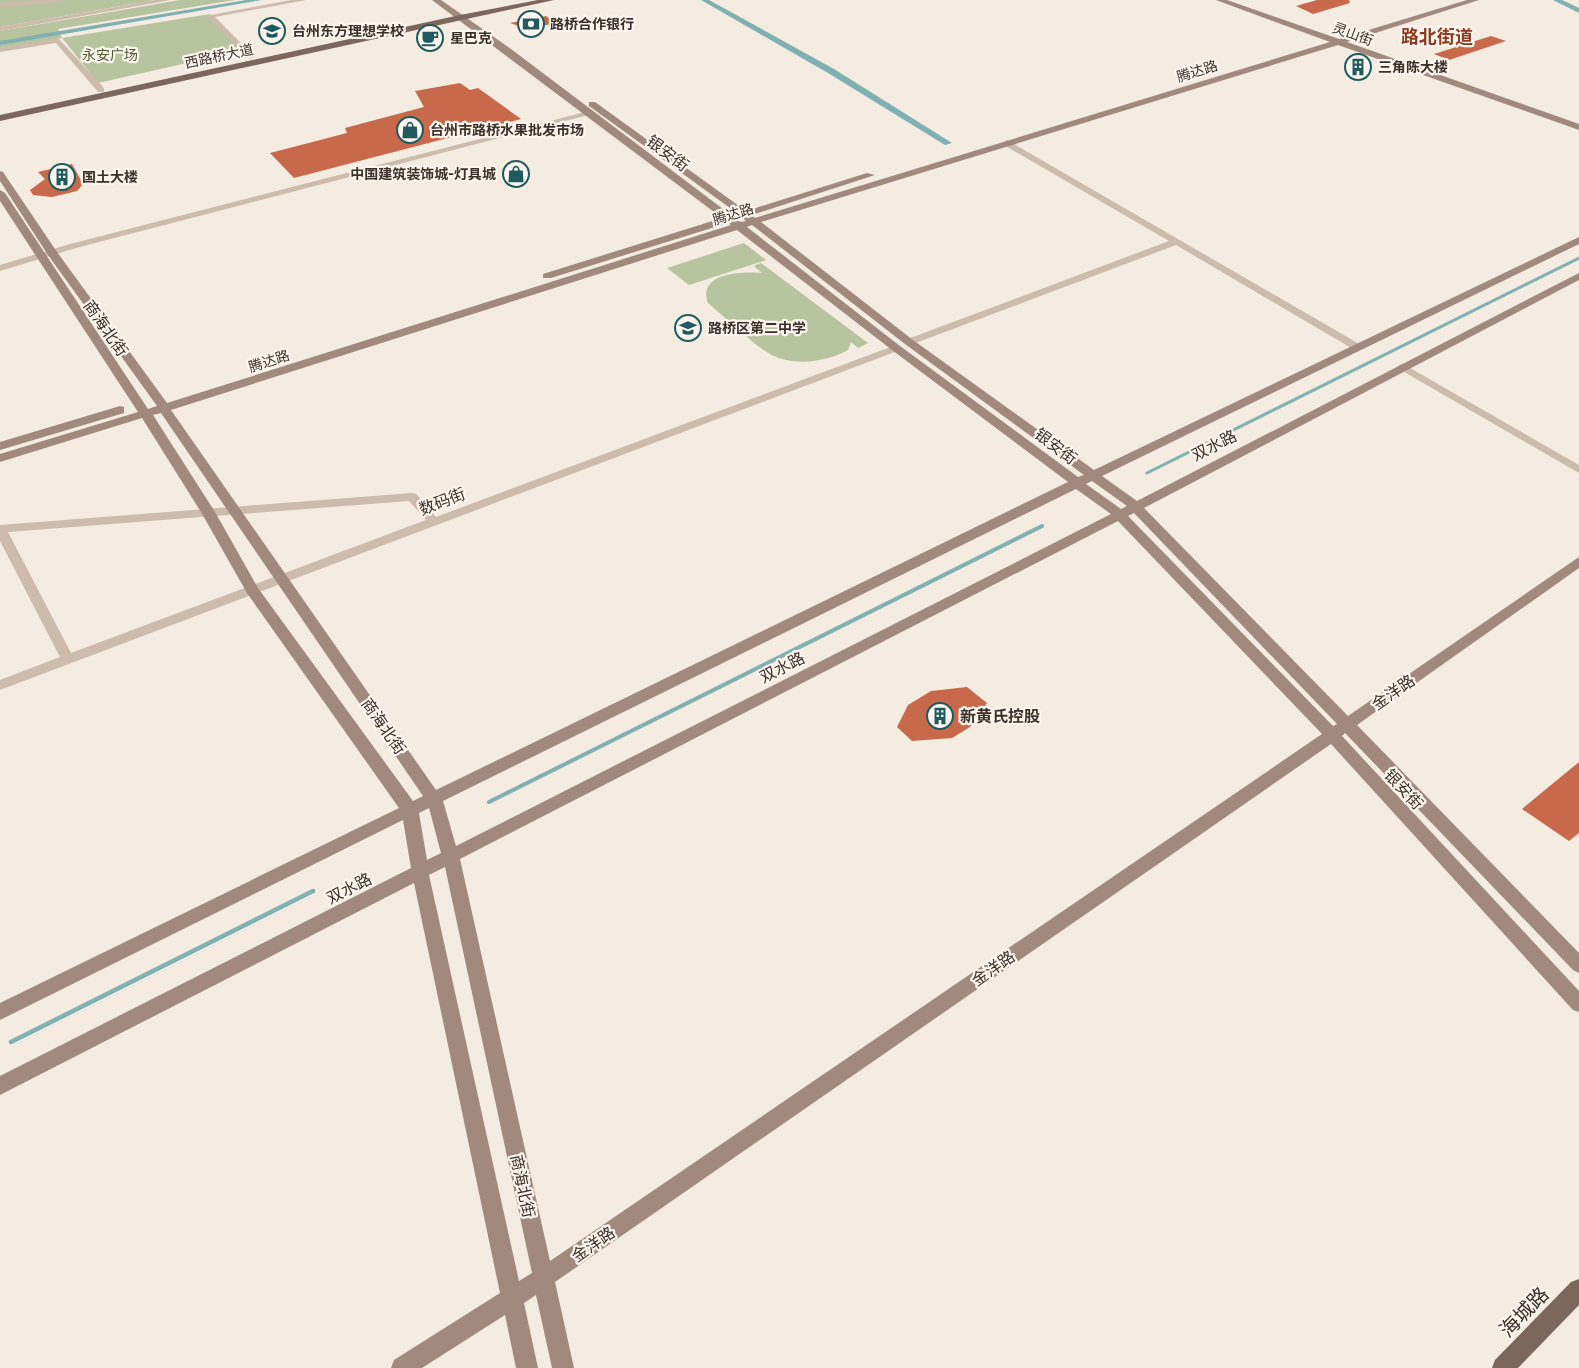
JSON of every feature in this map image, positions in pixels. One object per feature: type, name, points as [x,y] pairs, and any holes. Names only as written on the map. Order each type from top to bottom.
[{"type":"main road","name":"银安街","points":[[436,0],[463,14],[737,219],[896,348],[1120,515],[1332,735],[1579,1004]]},
{"type":"main road","name":"银安街","points":[[450,0],[463,14],[588,114],[737,219],[754,222],[909,342],[1135,506],[1579,965]]},
{"type":"main road","name":"西路桥大道","points":[[0,118],[528,0]]},
{"type":"main road","name":"西路桥大道","points":[[0,112],[250,57],[463,14],[550,0]]},
{"type":"main road","name":"灵山街","points":[[1220,0],[1333,38],[1579,127]]},
{"type":"main road","name":"灵山街","points":[[1238,0],[1333,38]]},
{"type":"main road","name":"腾达路","points":[[754,222],[1450,0]]},
{"type":"main road","name":"腾达路","points":[[0,458],[142,409],[737,219],[1333,38],[1348,39],[1475,0]]},
{"type":"main road","name":"灵山街","points":[[1348,39],[1579,118]]},
{"type":"main road","name":"商海北街","points":[[0,174],[47,255],[208,513],[252,590],[410,810],[420,871],[527,1368]]},
{"type":"main road","name":"商海北街","points":[[0,193],[161,403],[434,799],[451,857],[563,1368]]},
{"type":"main road","name":"双水路","points":[[0,1012],[1077,483],[1579,240]]},
{"type":"main road","name":"双水路","points":[[0,1086],[1120,515],[1579,276]]},
{"type":"main road","name":"腾达路","points":[[0,446],[142,409]]},
{"type":"main road","name":"金洋路","points":[[402,1368],[543,1278],[1332,735],[1579,561]]},
{"type":"main road","name":"海城路","points":[[1503,1368],[1579,1290]]},
{"type":"street","points":[[0,5],[62,0]]},
{"type":"street","points":[[0,29],[168,0]]},
{"type":"street","points":[[250,57],[210,16],[303,0]]},
{"type":"street","points":[[0,50],[58,40],[101,90]]},
{"type":"street","points":[[0,268],[588,114]]},
{"type":"street","points":[[1007,143],[1357,348]]},
{"type":"street","points":[[909,342],[1176,242]]},
{"type":"street","name":"数码街","points":[[0,685],[896,348]]},
{"type":"street","points":[[1403,367],[1579,470]]},
{"type":"street","points":[[68,660],[0,529],[412,497],[434,522]]},
{"type":"green space","points":[[0,0],[155,0],[0,27]]},
{"type":"green space","points":[[180,0],[235,0],[58,29],[62,38],[0,48],[0,31]]},
{"type":"green space","name":"永安广场","points":[[210,14],[245,50],[98,83],[62,38]]},
{"type":"green space","points":[[744,243],[766,260],[689,285],[667,268]]},
{"type":"green space","points":[[761,263],[868,343],[858,348],[851,342],[848,350],[830,358],[799,362],[779,358],[755,344],[708,303],[706,293],[709,285],[723,276],[762,273],[754,266]]},
{"type":"building","points":[[1317,0],[1349,0],[1350,3],[1313,14],[1296,6]]},
{"type":"building","name":"路桥合作银行","points":[[546,16],[556,23],[528,29],[510,23]]},
{"type":"building","points":[[1491,36],[1506,41],[1449,60],[1434,54]]},
{"type":"building","name":"台州市路桥水果批发市场","points":[[460,83],[470,90],[478,88],[521,119],[294,178],[270,153],[347,133],[345,128],[424,107],[415,91]]},
{"type":"building","name":"国土大楼","points":[[72,164],[83,184],[77,191],[52,197],[33,195],[30,190],[45,179],[38,172]]},
{"type":"building","name":"新黄氏控股","points":[[967,687],[987,703],[970,727],[952,738],[912,741],[897,727],[908,705],[931,691]]},
{"type":"building","points":[[1579,762],[1579,833],[1569,841],[1522,809]]},
{"type":"waterway","points":[[0,43],[259,0]]},
{"type":"waterway","points":[[704,0],[831,71],[948,143]]},
{"type":"waterway","points":[[1556,0],[1579,11]]},
{"type":"waterway","points":[[1147,473],[1579,258]]},
{"type":"waterway","points":[[489,802],[1042,526]]},
{"type":"waterway","points":[[11,1042],[313,891]]},
{"type":"place","name":"路桥合作银行","points":[[531,24]]},
{"type":"place","name":"台州东方理想学校","points":[[272,31]]},
{"type":"place","name":"星巴克","points":[[430,38]]},
{"type":"place","name":"三角陈大楼","points":[[1358,67]]},
{"type":"place","name":"台州市路桥水果批发市场","points":[[410,130]]},
{"type":"place","name":"中国建筑装饰城-灯具城","points":[[516,174]]},
{"type":"place","name":"国土大楼","points":[[62,177]]},
{"type":"place","name":"路桥区第二中学","points":[[688,328]]},
{"type":"place","name":"新黄氏控股","points":[[940,716]]},
{"type":"district","name":"路北街道","points":[[1437,37]]}]
